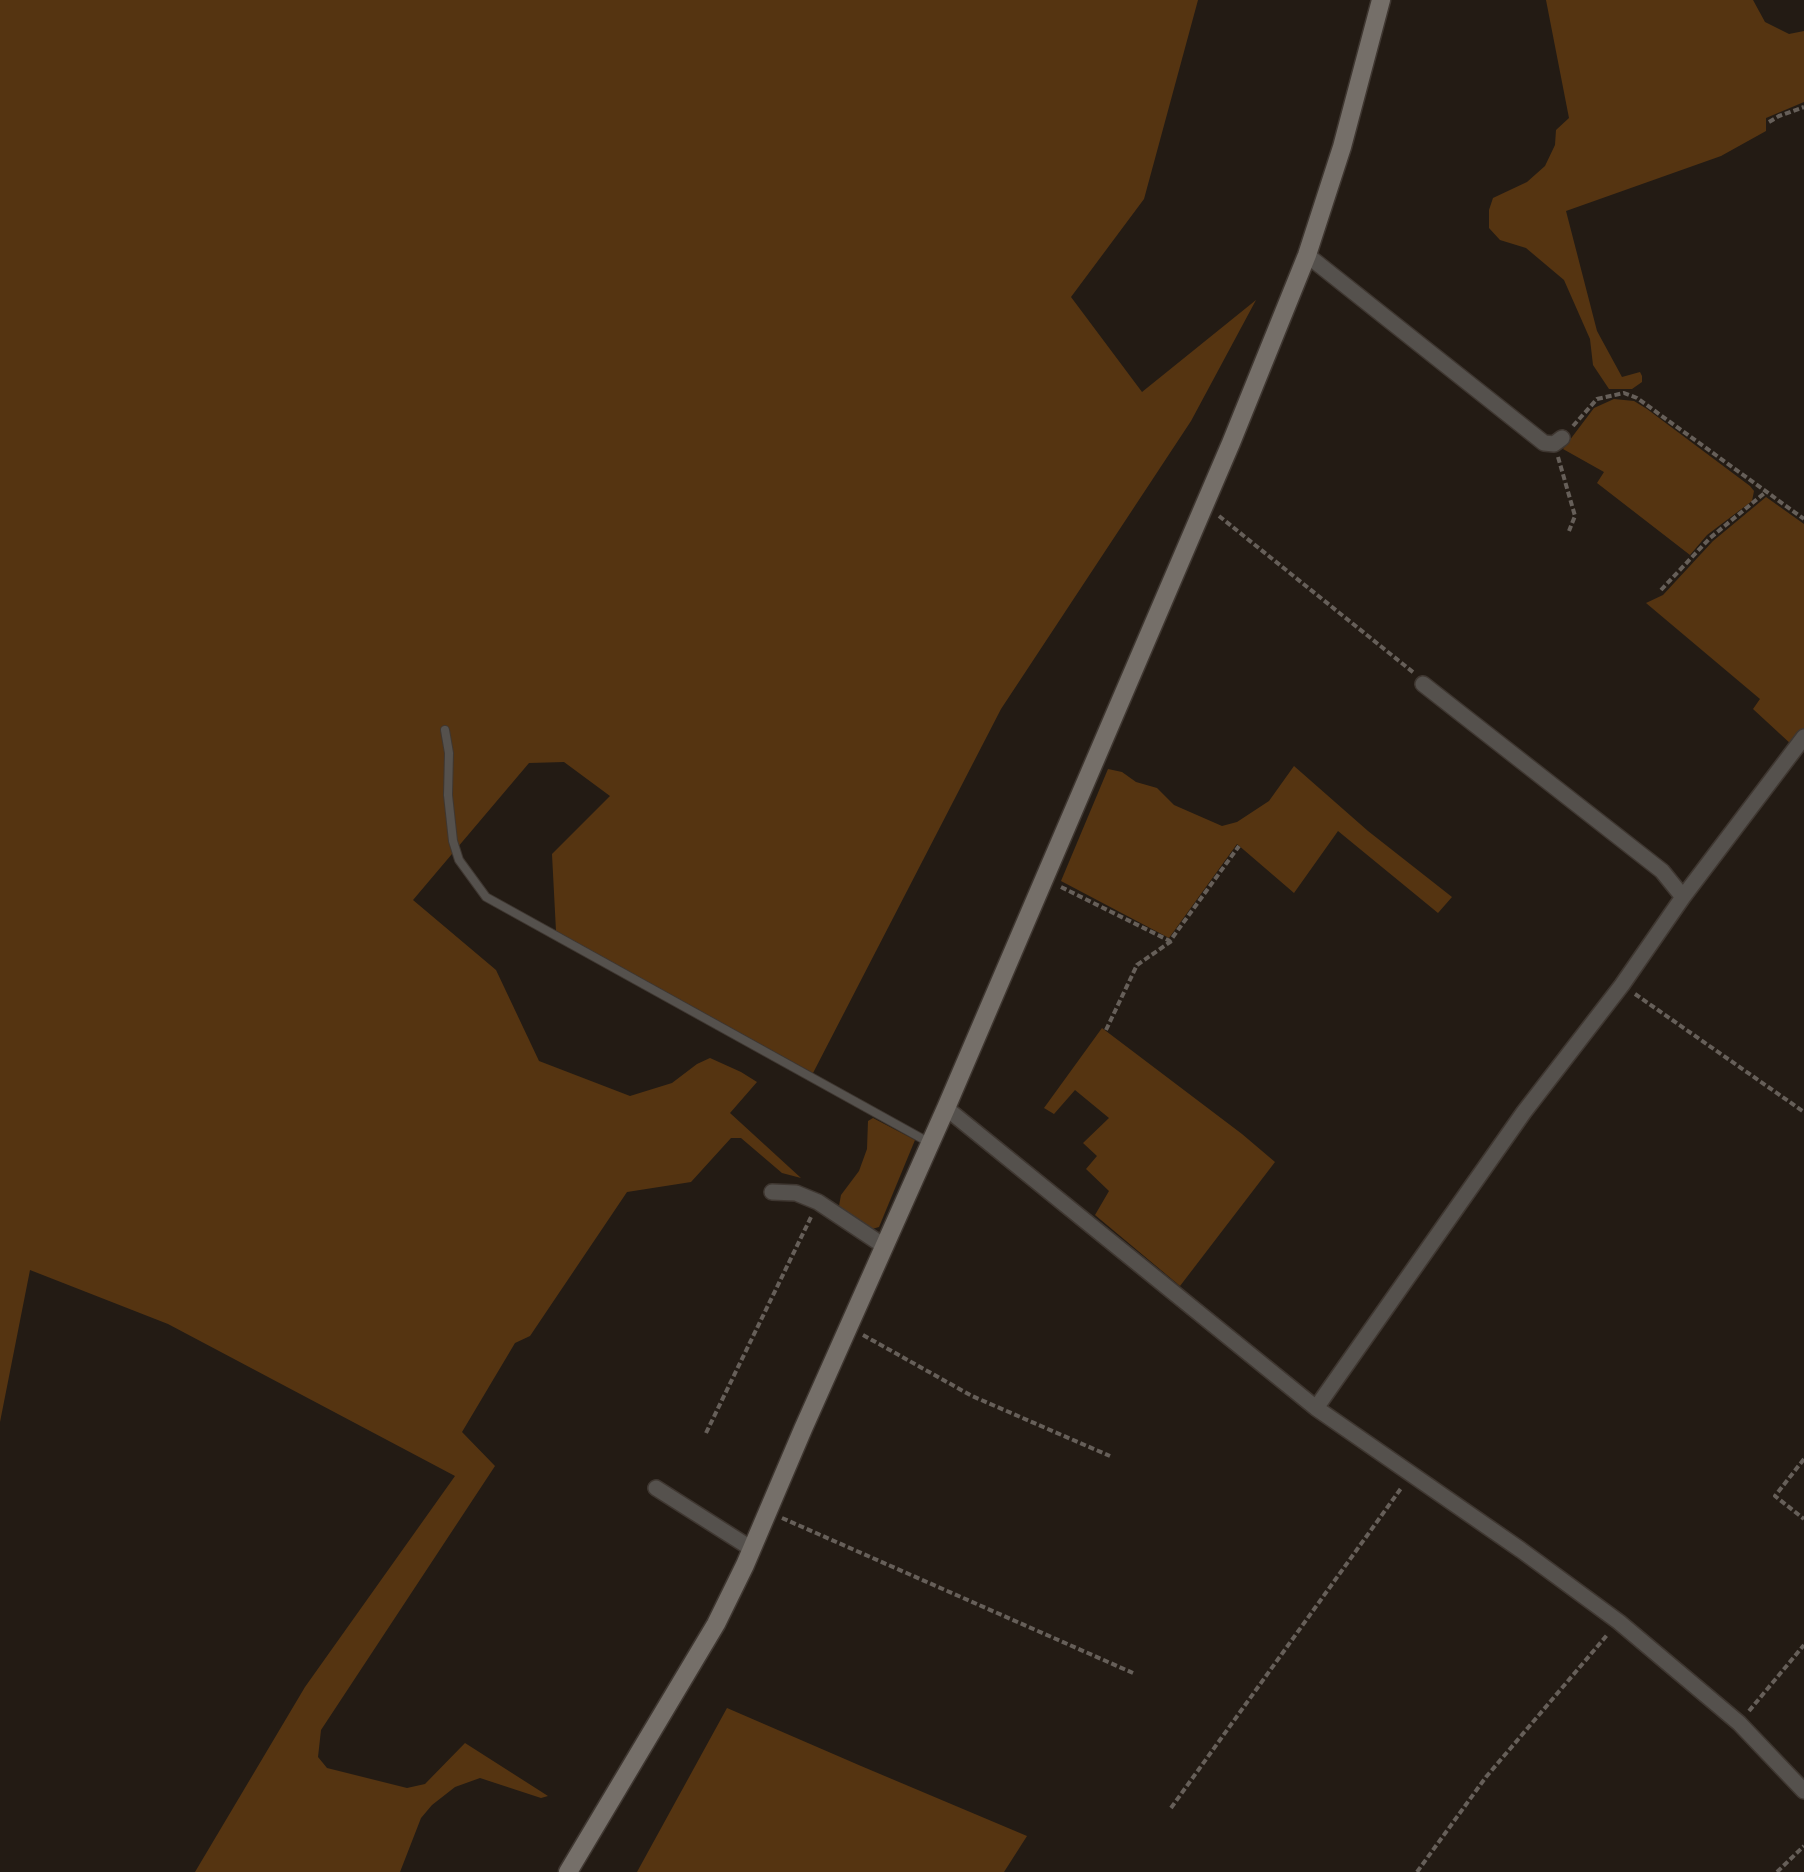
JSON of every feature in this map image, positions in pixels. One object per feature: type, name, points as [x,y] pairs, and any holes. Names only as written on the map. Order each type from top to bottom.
[{"type":"street","points":[[567,1872],[716,1624],[752,1549],[946,1108],[1205,504],[1307,255],[1342,147],[1381,0]]},
{"type":"street","points":[[1307,255],[1544,443],[1558,441]]},
{"type":"street","points":[[1423,684],[1662,871],[1683,897]]},
{"type":"street","points":[[1316,1408],[1524,1112],[1622,985],[1683,897],[1804,737]]},
{"type":"street","points":[[946,1108],[1316,1408],[1619,1622],[1739,1723],[1804,1791]]},
{"type":"street","points":[[772,1192],[796,1192],[818,1202],[884,1246]]},
{"type":"street","points":[[656,1488],[752,1549]]},
{"type":"lane","points":[[445,730],[449,753],[447,795],[453,841],[459,860],[486,897],[930,1143]]},
{"type":"path","points":[[1769,122],[1804,107]]},
{"type":"path","points":[[1569,531],[1575,516],[1558,441],[1597,399],[1624,393],[1651,406],[1804,519]]},
{"type":"path","points":[[1661,590],[1710,538],[1767,491]]},
{"type":"path","points":[[1205,504],[1414,673],[1423,684]]},
{"type":"path","points":[[1106,1030],[1137,965],[1173,940],[1239,846]]},
{"type":"path","points":[[1044,879],[1167,940],[1173,940]]},
{"type":"path","points":[[1622,985],[1804,1112]]},
{"type":"path","points":[[706,1433],[818,1202]]},
{"type":"path","points":[[848,1327],[972,1396],[1110,1456]]},
{"type":"path","points":[[1804,1459],[1775,1496],[1804,1519]]},
{"type":"path","points":[[1172,1808],[1412,1474]]},
{"type":"path","points":[[768,1512],[1133,1673]]},
{"type":"path","points":[[1417,1872],[1486,1777],[1619,1622]]},
{"type":"path","points":[[1739,1723],[1804,1645]]},
{"type":"path","points":[[1777,1872],[1804,1846]]},
{"type":"shaded area","points":[[0,0],[1198,0],[1144,199],[1071,297],[1142,392],[1256,300],[1191,421],[1001,709],[813,1073],[556,931],[552,854],[610,796],[564,762],[529,763],[413,900],[496,970],[539,1061],[630,1096],[672,1083],[697,1064],[710,1058],[757,1082],[730,1113],[801,1178],[782,1173],[741,1138],[731,1138],[691,1182],[627,1192],[530,1336],[515,1343],[462,1432],[495,1466],[321,1730],[318,1757],[327,1768],[407,1788],[425,1784],[465,1743],[548,1796],[541,1798],[480,1778],[455,1787],[432,1805],[421,1818],[400,1872],[195,1872],[305,1687],[455,1476],[168,1324],[30,1270],[0,1422]]},
{"type":"shaded area","points":[[1546,0],[1753,0],[1765,22],[1789,34],[1804,31],[1804,102],[1766,118],[1766,131],[1721,156],[1566,211],[1597,331],[1622,377],[1640,372],[1642,376],[1642,382],[1632,389],[1609,389],[1593,365],[1590,339],[1564,280],[1526,248],[1500,240],[1489,228],[1489,210],[1493,198],[1527,182],[1545,166],[1555,145],[1556,130],[1569,118]]},
{"type":"shaded area","points":[[1614,399],[1634,401],[1647,409],[1754,491],[1752,501],[1707,535],[1690,555],[1597,483],[1604,472],[1563,449],[1594,408]]},
{"type":"shaded area","points":[[1766,497],[1804,524],[1804,728],[1792,745],[1753,709],[1760,699],[1646,603],[1663,595],[1713,541]]},
{"type":"shaded area","points":[[1294,766],[1368,831],[1452,897],[1438,913],[1338,831],[1294,893],[1237,844],[1169,938],[1061,881],[1108,769],[1122,772],[1136,782],[1157,788],[1174,805],[1222,826],[1237,822],[1269,801]]},
{"type":"shaded area","points":[[1102,1028],[1242,1134],[1275,1162],[1180,1286],[1095,1215],[1109,1191],[1086,1169],[1097,1156],[1083,1143],[1109,1118],[1075,1090],[1054,1114],[1044,1108]]},
{"type":"shaded area","points":[[873,1118],[915,1140],[879,1227],[872,1229],[839,1206],[841,1195],[859,1171],[867,1149],[868,1121]]},
{"type":"shaded area","points":[[727,1708],[1027,1836],[1004,1872],[637,1872]]}]
